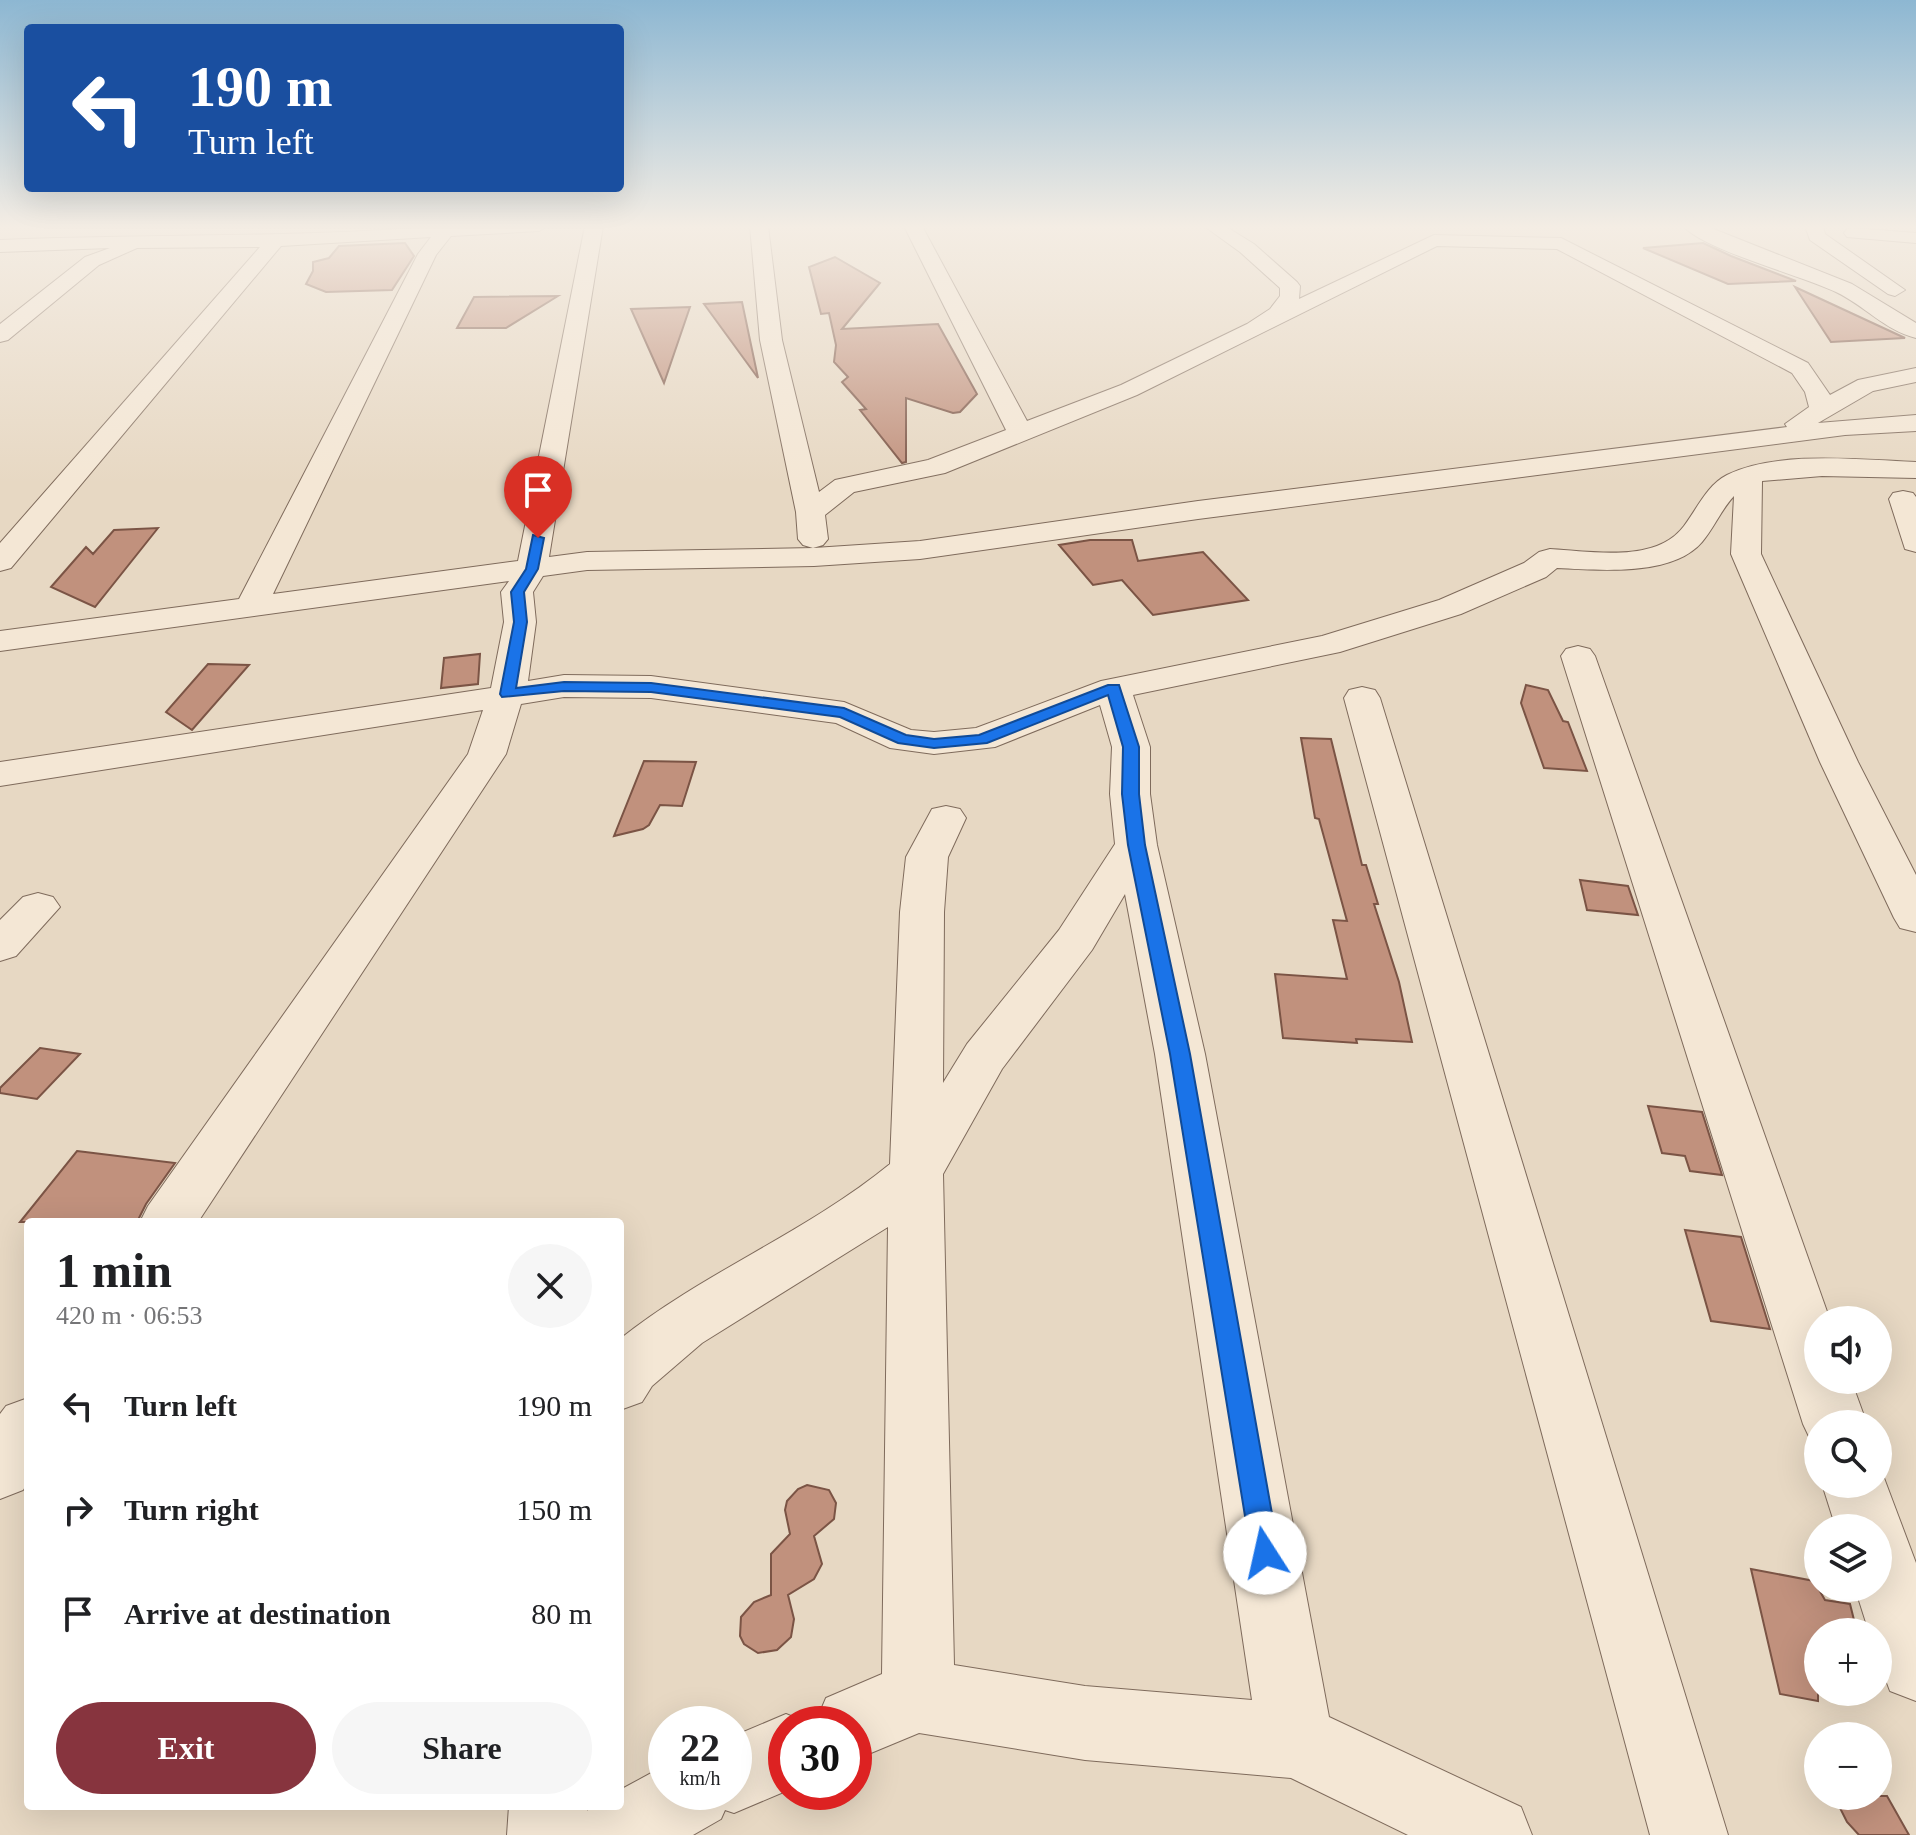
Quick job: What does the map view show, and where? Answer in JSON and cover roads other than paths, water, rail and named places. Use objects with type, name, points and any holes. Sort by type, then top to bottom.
[{"type":"street","points":[[0,335],[29,312]]},
{"type":"street","points":[[0,562],[214,312]]},
{"type":"street","points":[[250,609],[398,312]]},
{"type":"street","points":[[171,1218],[487,754],[507,694],[520,622],[517,592],[532,569],[579,312]]},
{"type":"street","points":[[768,312],[771,340],[810,512],[814,557]]},
{"type":"street","points":[[957,312],[1020,432]]},
{"type":"street","points":[[1255,329],[1278,312]]},
{"type":"street","points":[[810,512],[845,486],[935,467],[1129,390],[1290,312]]},
{"type":"street","points":[[1691,312],[1800,368],[1817,392],[1823,412]]},
{"type":"street","points":[[1880,312],[1916,331]]},
{"type":"street","points":[[1773,437],[1823,412],[1866,385],[1916,375]]},
{"type":"street","points":[[0,641],[587,561],[814,557],[920,550],[1198,510],[1845,427],[1916,423]]},
{"type":"street","points":[[0,774],[317,728],[564,686],[651,687],[844,713],[903,740],[934,743],[982,739],[1113,688],[1328,645],[1450,607],[1535,570],[1550,558],[1605,561],[1664,555],[1688,541],[1727,487],[1736,480],[1764,473],[1916,470]]},
{"type":"street","points":[[1764,473],[1857,482],[1909,499],[1916,543]]},
{"type":"street","points":[[1764,473],[1746,554],[1839,762],[1916,918]]},
{"type":"street","points":[[1578,656],[1804,1331]]},
{"type":"street","points":[[1113,688],[1131,747],[1130,794],[1136,845],[1180,1054],[1296,1741]]},
{"type":"street","points":[[1362,698],[1689,1835]]},
{"type":"street","points":[[918,1696],[916,1173],[922,912],[927,857],[946,818]]},
{"type":"street","points":[[624,1376],[630,1367],[681,1325],[877,1206],[916,1173],[984,1057],[1076,940],[1136,845]]},
{"type":"street","points":[[0,946],[38,907]]},
{"type":"street","points":[[0,1468],[24,1433]]},
{"type":"street","points":[[1892,1594],[1916,1665]]},
{"type":"street","points":[[872,1716],[918,1696],[1085,1723],[1296,1741],[1493,1835]]},
{"type":"street","points":[[546,1835],[548,1810]]},
{"type":"street","points":[[623,1833],[663,1810]]}]
